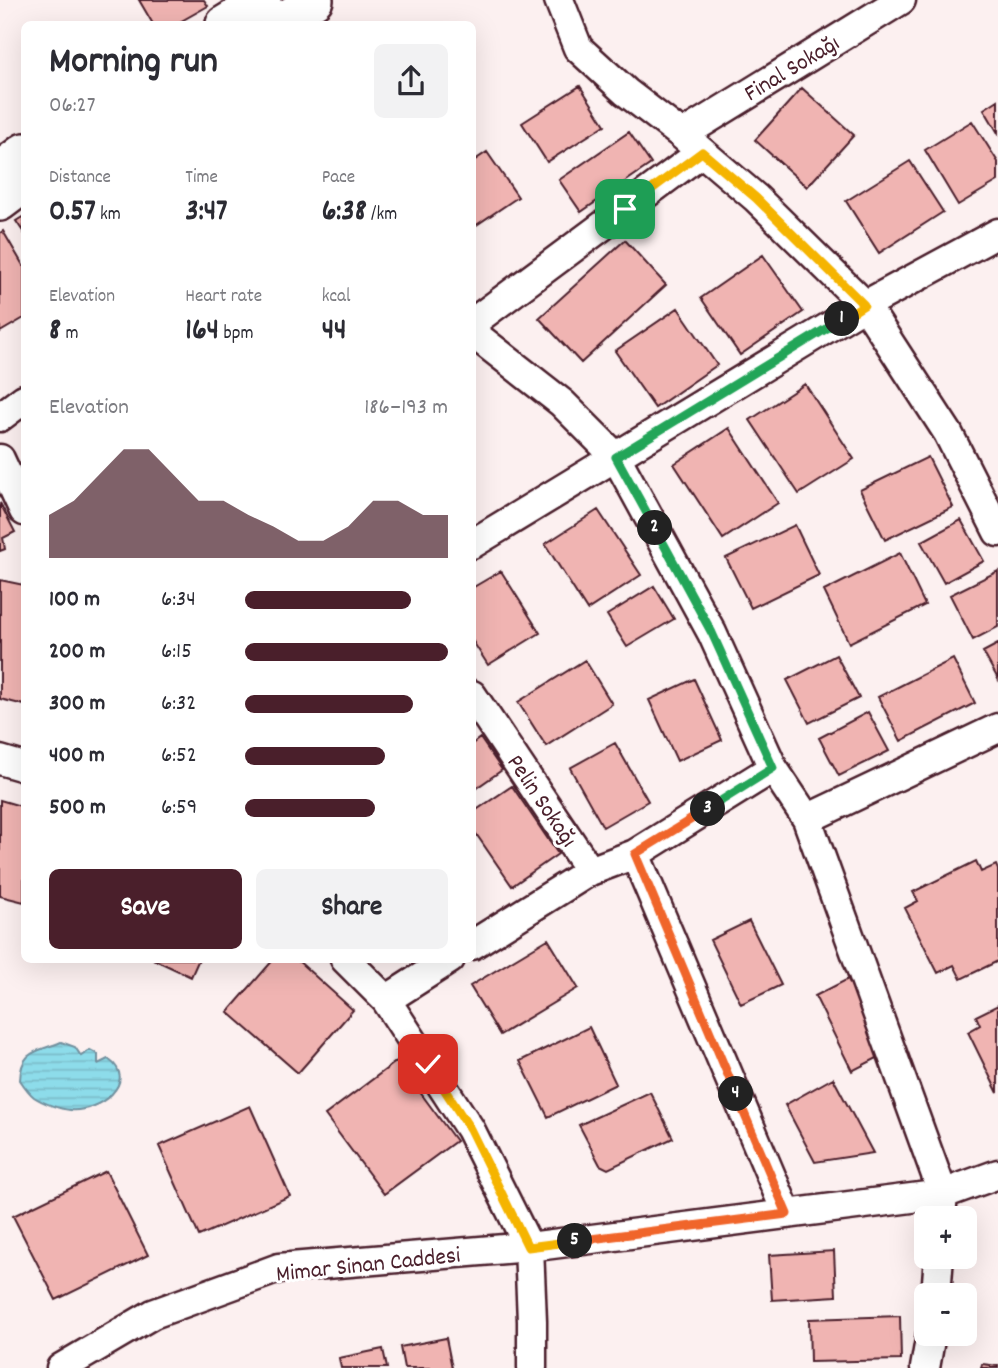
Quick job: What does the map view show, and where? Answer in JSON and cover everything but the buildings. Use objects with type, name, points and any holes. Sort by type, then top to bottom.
[{"type":"main road","points":[[282,21],[316,0]]},
{"type":"main road","points":[[0,169],[21,153]]},
{"type":"main road","points":[[0,203],[21,187]]},
{"type":"street","points":[[559,0],[578,48],[626,92],[692,143],[756,198],[864,305],[948,433],[998,532]]},
{"type":"street","name":"Final Sokağı","points":[[476,320],[692,143],[901,0]]},
{"type":"street","points":[[476,542],[864,305],[998,233]]},
{"type":"street","points":[[476,335],[562,403],[616,457],[712,633],[773,768],[807,820],[942,1206],[998,1174]]},
{"type":"street","points":[[0,417],[21,402]]},
{"type":"street","points":[[0,459],[21,504]]},
{"type":"street","name":"Pelin Sokağı","points":[[476,701],[590,871]]},
{"type":"street","points":[[807,820],[998,728]]},
{"type":"street","points":[[0,760],[21,766]]},
{"type":"street","points":[[476,942],[590,871],[635,854],[773,768]]},
{"type":"street","points":[[635,854],[787,1214]]},
{"type":"street","points":[[349,963],[386,1000],[470,1129],[528,1247],[532,1368]]},
{"type":"street","points":[[386,1000],[444,963]]},
{"type":"street","name":"Mimar Sinan Caddesi","points":[[61,1368],[153,1314],[279,1268],[528,1247],[787,1214],[914,1207]]},
{"type":"street","points":[[925,1368],[930,1346]]},
{"type":"water","points":[[61,1042],[75,1047],[81,1056],[90,1050],[98,1054],[98,1064],[108,1059],[117,1068],[120,1077],[112,1094],[92,1107],[70,1110],[46,1103],[30,1094],[20,1080],[24,1062],[32,1053]]},
{"type":"route","points":[[428,1064],[470,1129],[528,1247],[787,1214],[635,854],[773,768],[712,633],[616,457],[864,305],[756,198],[702,152],[625,209]]}]
